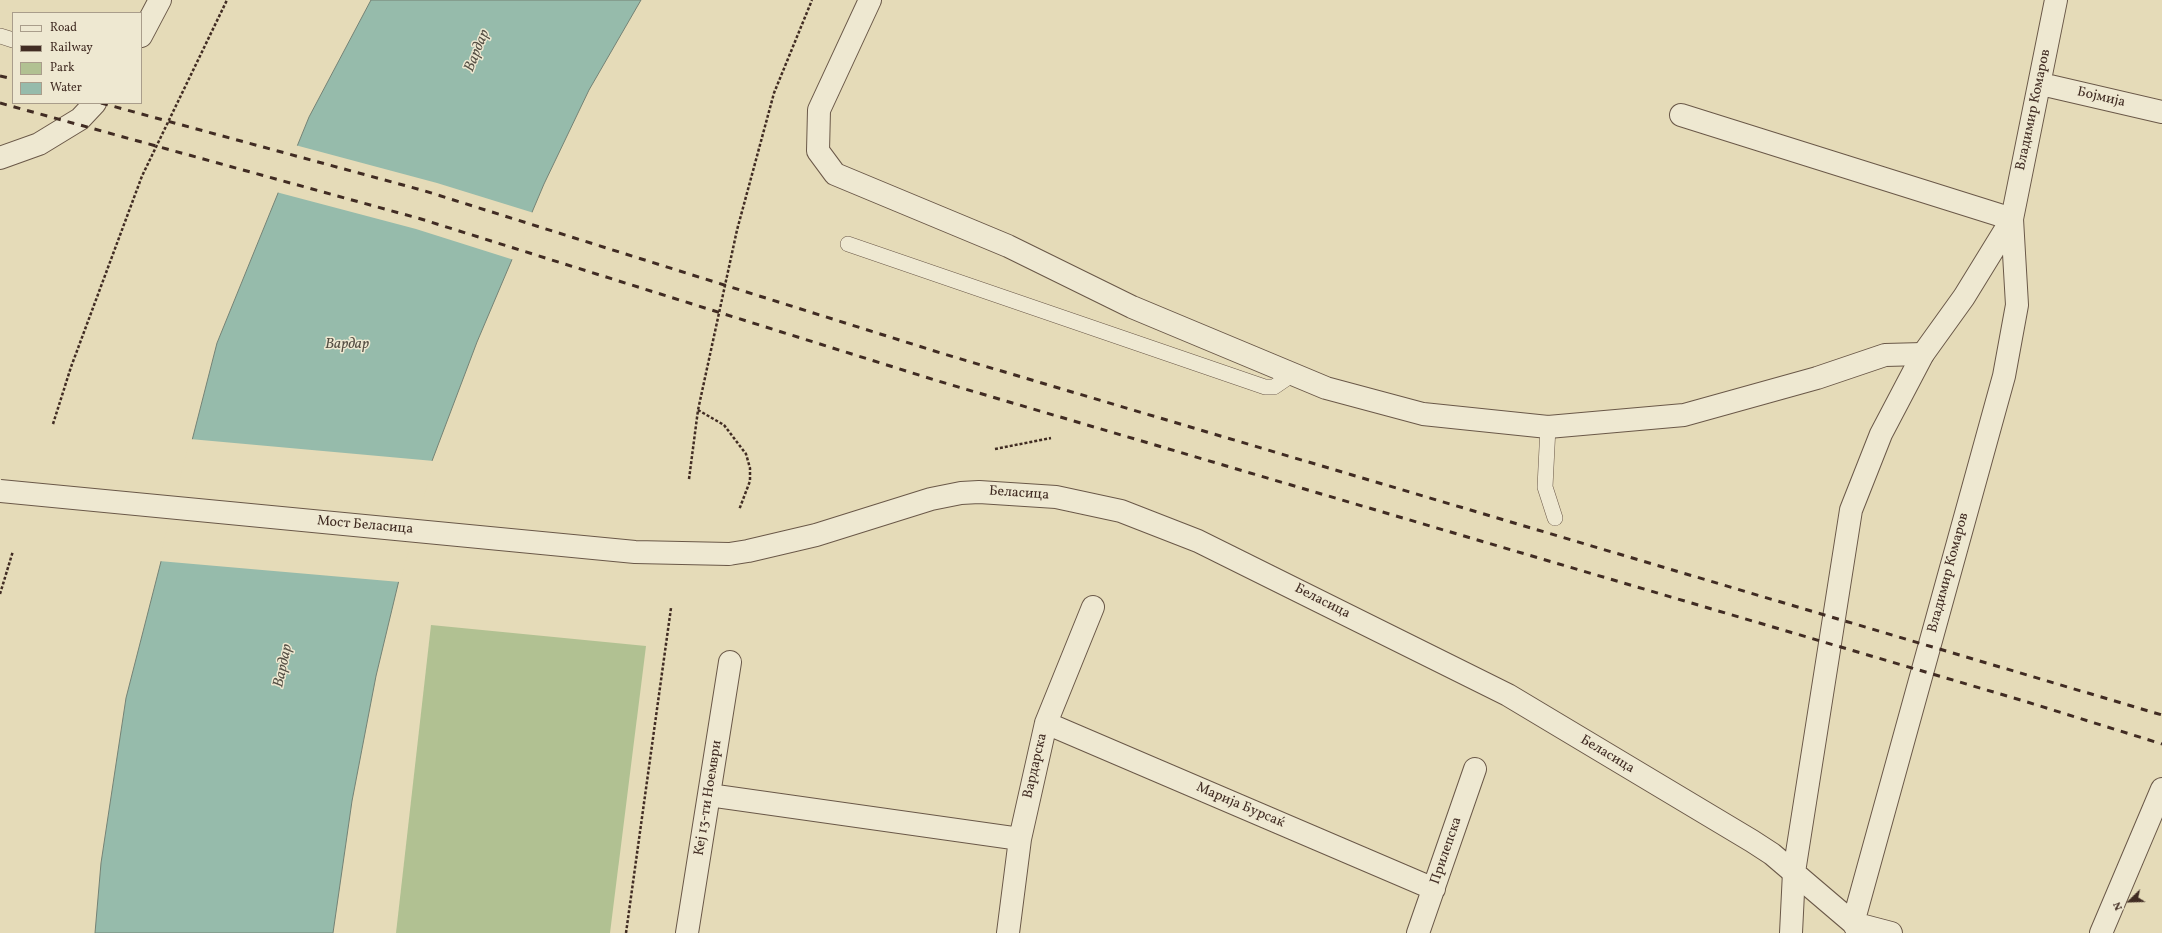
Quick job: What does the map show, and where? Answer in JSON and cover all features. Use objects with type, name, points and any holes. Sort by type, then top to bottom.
[{"type":"street","points":[[142,34],[160,0]]},
{"type":"street","points":[[870,0],[819,110],[818,151],[835,174],[1008,246],[1132,307],[1326,388],[1423,414],[1548,427],[1684,415],[1817,378],[1885,355],[1923,354]]},
{"type":"street","name":"Владимир Комаров","points":[[1854,930],[2004,376],[2017,305],[2012,219],[2028,135],[2041,84],[2056,0]]},
{"type":"street","name":"Бојмија","points":[[2041,84],[2162,112]]},
{"type":"street","points":[[0,158],[39,144],[80,119],[94,104]]},
{"type":"street","points":[[1681,115],[2012,219]]},
{"type":"street","name":"Владимир Комаров","points":[[1791,933],[1794,872],[1851,510],[1882,434],[1923,354],[1971,286],[2012,219]]},
{"type":"street","name":"Мост Беласица","points":[[0,491],[620,550],[729,554]]},
{"type":"street","name":"Беласица","points":[[729,554],[748,552],[816,535],[931,499],[961,493],[979,492],[1056,497],[1121,511],[1198,541],[1508,695],[1752,841],[1794,872],[1854,930],[1890,933]]},
{"type":"street","name":"Вардарска","points":[[1008,933],[1020,839],[1046,723],[1093,607]]},
{"type":"street","name":"Кеј 13-ти Ноември","points":[[687,933],[730,662]]},
{"type":"street","name":"Марија Бурсаќ","points":[[1046,723],[1434,888]]},
{"type":"street","name":"Прилепска","points":[[1418,933],[1475,769]]},
{"type":"street","points":[[2101,933],[2162,789]]},
{"type":"street","points":[[709,795],[1020,839]]},
{"type":"lane","points":[[0,36],[12,40]]},
{"type":"lane","points":[[848,244],[1265,387],[1274,387],[1293,374]]},
{"type":"lane","points":[[1548,427],[1545,487],[1555,518]]},
{"type":"path","points":[[53,424],[71,367],[142,176],[227,0]]},
{"type":"path","points":[[689,479],[698,410],[737,230],[774,93],[812,0]]},
{"type":"path","points":[[698,410],[724,425],[746,454],[750,468],[750,481],[740,510]]},
{"type":"path","points":[[995,449],[1051,438]]},
{"type":"path","points":[[0,594],[13,551]]},
{"type":"path","points":[[626,933],[671,608]]},
{"type":"green space","points":[[431,625],[646,646],[610,933],[396,933]]},
{"type":"water","name":"Вардар","points":[[371,0],[641,0],[589,90],[544,184],[477,342],[432,461],[411,530],[376,676],[352,801],[333,933],[95,933],[101,863],[126,698],[217,343],[309,117]]},
{"type":"pier","points":[[295,145],[437,183],[534,213],[514,260],[416,229],[276,192]]},
{"type":"pier","points":[[190,439],[434,461],[400,582],[159,561]]},
{"type":"railway","points":[[0,76],[12,79]]},
{"type":"railway","points":[[0,103],[421,219],[938,381],[2024,701],[2162,744]]},
{"type":"railway","points":[[105,104],[425,191],[944,354],[2162,715]]}]
